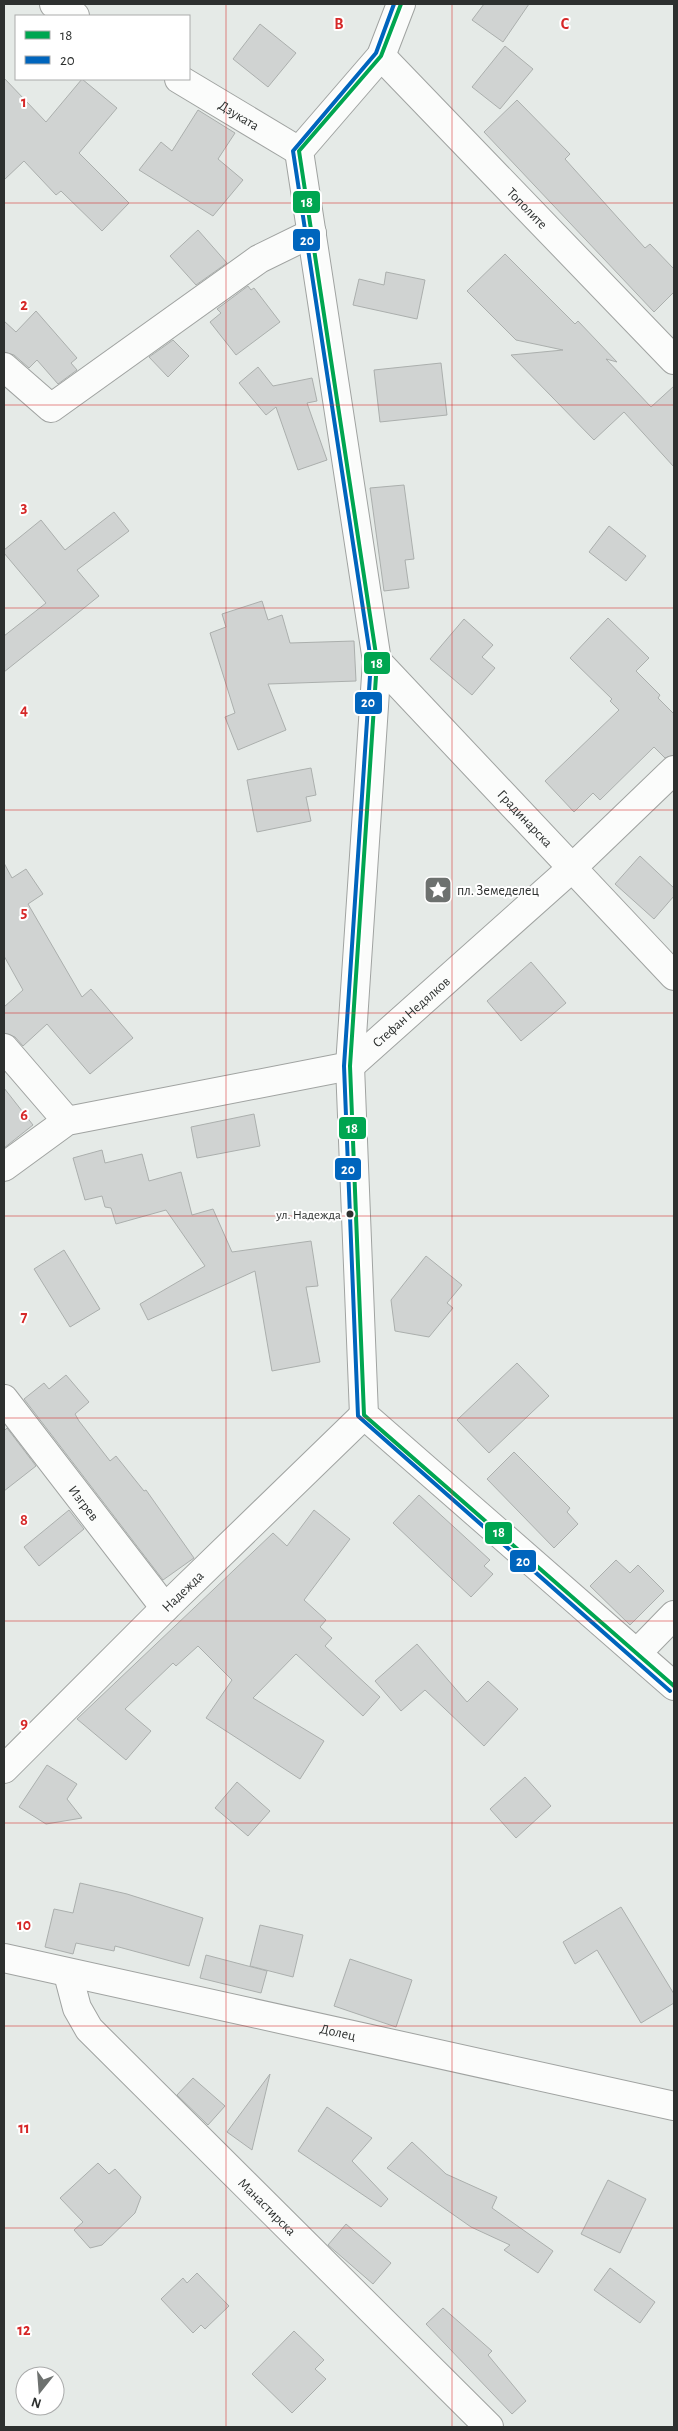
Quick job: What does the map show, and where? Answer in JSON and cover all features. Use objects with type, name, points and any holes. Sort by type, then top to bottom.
[{"type":"street","points":[[54,4],[73,15]]},
{"type":"street","points":[[401,4],[381,56],[299,151],[377,661],[350,1066],[364,1414],[638,1652],[674,1686]]},
{"type":"street","name":"Тополите","points":[[381,56],[674,360]]},
{"type":"street","name":"Дзуката","points":[[181,80],[299,151]]},
{"type":"street","points":[[4,367],[51,408],[260,259],[312,233]]},
{"type":"street","name":"Градинарска","points":[[377,661],[674,976]]},
{"type":"street","name":"Стефан Недялков","points":[[350,1066],[572,868],[674,770]]},
{"type":"street","points":[[4,1048],[67,1121]]},
{"type":"street","points":[[4,1167],[67,1121],[350,1066]]},
{"type":"street","name":"Изгрев","points":[[4,1399],[165,1608]]},
{"type":"street","name":"Надежда","points":[[4,1770],[165,1608],[364,1414]]},
{"type":"street","points":[[638,1652],[674,1615]]},
{"type":"street","name":"Долец","points":[[4,1958],[68,1974],[674,2106]]},
{"type":"street","name":"Манастирска","points":[[68,1974],[77,2008],[89,2029],[489,2427]]},
{"type":"building","points":[[484,4],[529,4],[503,42],[472,20]]},
{"type":"building","points":[[260,24],[296,53],[268,87],[233,59]]},
{"type":"building","points":[[505,46],[533,69],[500,109],[472,87]]},
{"type":"building","points":[[4,78],[46,122],[81,80],[117,108],[79,153],[129,203],[102,231],[61,191],[56,195],[24,161],[4,180]]},
{"type":"building","points":[[517,100],[570,154],[565,159],[645,248],[650,244],[674,269],[674,292],[654,312],[484,132]]},
{"type":"building","points":[[198,110],[235,133],[218,159],[243,180],[213,216],[139,170],[161,142],[172,151]]},
{"type":"building","points":[[198,230],[227,263],[196,285],[170,256]]},
{"type":"building","points":[[505,254],[575,324],[578,321],[617,362],[606,359],[651,407],[674,386],[674,467],[624,412],[594,440],[511,355],[563,350],[516,340],[467,291]]},
{"type":"building","points":[[386,272],[425,280],[417,319],[353,305],[359,279],[384,285]]},
{"type":"building","points":[[248,286],[251,290],[254,288],[280,322],[236,355],[210,322],[221,313],[217,309]]},
{"type":"building","points":[[36,311],[77,358],[71,363],[77,370],[58,384],[37,360],[29,368],[14,355],[4,352],[4,321],[16,332]]},
{"type":"building","points":[[173,340],[189,356],[168,377],[149,357]]},
{"type":"building","points":[[441,363],[447,415],[380,422],[374,370]]},
{"type":"building","points":[[258,367],[273,386],[312,378],[317,401],[307,403],[327,460],[298,470],[276,407],[266,415],[239,383]]},
{"type":"building","points":[[404,485],[414,559],[405,560],[409,588],[384,591],[370,488]]},
{"type":"building","points":[[114,512],[129,531],[77,570],[99,596],[4,672],[4,636],[46,603],[4,553],[4,550],[41,520],[65,550]]},
{"type":"building","points":[[609,526],[646,556],[626,581],[589,552]]},
{"type":"building","points":[[262,601],[268,620],[282,615],[290,643],[354,641],[356,681],[268,684],[286,730],[238,750],[225,717],[235,713],[210,633],[226,627],[222,614]]},
{"type":"building","points":[[608,618],[649,658],[636,671],[660,695],[658,698],[674,714],[674,755],[665,758],[654,747],[600,800],[593,793],[574,812],[545,781],[619,710],[610,701],[612,699],[570,658]]},
{"type":"building","points":[[464,619],[493,645],[482,657],[495,668],[472,695],[430,659]]},
{"type":"building","points":[[311,768],[316,795],[306,797],[311,821],[257,832],[247,780]]},
{"type":"building","points":[[640,856],[674,888],[674,896],[654,919],[615,884]]},
{"type":"building","points":[[4,863],[12,878],[26,869],[43,894],[28,904],[82,997],[91,989],[133,1038],[90,1074],[47,1024],[23,1046],[15,1037],[4,1033],[4,1007],[23,990],[4,956]]},
{"type":"building","points":[[531,962],[566,1003],[521,1041],[487,1001]]},
{"type":"building","points":[[4,1088],[33,1125],[4,1148]]},
{"type":"building","points":[[254,1114],[260,1146],[197,1158],[191,1127]]},
{"type":"building","points":[[102,1150],[105,1163],[142,1154],[149,1181],[181,1172],[192,1215],[213,1209],[232,1252],[311,1241],[318,1286],[306,1287],[320,1362],[272,1371],[255,1271],[148,1320],[140,1304],[205,1266],[166,1210],[116,1224],[111,1208],[105,1207],[102,1196],[85,1200],[73,1158]]},
{"type":"building","points":[[64,1250],[100,1309],[70,1327],[34,1269]]},
{"type":"building","points":[[426,1256],[462,1285],[447,1303],[453,1308],[429,1337],[395,1331],[391,1300]]},
{"type":"building","points":[[517,1363],[549,1396],[489,1453],[457,1420]]},
{"type":"building","points":[[66,1375],[89,1402],[75,1414],[79,1421],[110,1461],[116,1456],[144,1491],[146,1490],[194,1558],[163,1580],[24,1399],[44,1383],[49,1389]]},
{"type":"building","points":[[7,1428],[36,1466],[4,1491],[4,1431]]},
{"type":"building","points":[[514,1452],[570,1508],[567,1512],[578,1524],[554,1548],[487,1479]]},
{"type":"building","points":[[419,1495],[490,1560],[484,1566],[493,1574],[471,1597],[393,1523]]},
{"type":"building","points":[[69,1510],[84,1529],[39,1566],[24,1547]]},
{"type":"building","points":[[314,1510],[350,1539],[304,1600],[326,1620],[320,1627],[332,1638],[325,1646],[380,1697],[363,1716],[296,1654],[253,1698],[324,1741],[300,1779],[206,1718],[232,1680],[198,1646],[176,1666],[173,1663],[125,1709],[151,1731],[126,1760],[77,1719],[273,1533],[287,1546]]},
{"type":"building","points":[[616,1560],[630,1573],[638,1565],[664,1591],[630,1625],[590,1586]]},
{"type":"building","points":[[417,1644],[467,1702],[488,1681],[518,1709],[484,1746],[425,1690],[401,1711],[375,1681]]},
{"type":"building","points":[[47,1765],[77,1784],[67,1799],[82,1818],[46,1824],[19,1807]]},
{"type":"building","points":[[525,1777],[551,1806],[516,1838],[490,1809]]},
{"type":"building","points":[[237,1782],[270,1811],[248,1836],[215,1808]]},
{"type":"building","points":[[80,1883],[127,1894],[203,1918],[189,1966],[115,1946],[114,1951],[76,1943],[73,1954],[45,1947],[54,1909],[73,1913]]},
{"type":"building","points":[[621,1907],[674,1994],[674,2003],[641,2023],[597,1950],[575,1964],[563,1942]]},
{"type":"building","points":[[260,1925],[303,1935],[293,1977],[250,1966]]},
{"type":"building","points":[[206,1955],[267,1971],[261,1993],[200,1978]]},
{"type":"building","points":[[350,1959],[412,1980],[396,2027],[334,2006]]},
{"type":"building","points":[[270,2074],[252,2150],[227,2132]]},
{"type":"building","points":[[193,2078],[225,2106],[208,2125],[177,2095]]},
{"type":"building","points":[[327,2107],[372,2138],[352,2161],[388,2199],[381,2207],[298,2151]]},
{"type":"building","points":[[412,2142],[446,2174],[497,2197],[492,2208],[553,2251],[538,2273],[504,2250],[510,2245],[471,2227],[387,2168]]},
{"type":"building","points":[[98,2163],[109,2174],[115,2169],[141,2197],[135,2213],[102,2245],[90,2248],[74,2230],[83,2222],[60,2198]]},
{"type":"building","points":[[608,2180],[646,2199],[620,2253],[581,2234]]},
{"type":"building","points":[[346,2224],[391,2263],[373,2284],[328,2245]]},
{"type":"building","points":[[610,2268],[655,2302],[640,2323],[594,2290]]},
{"type":"building","points":[[197,2273],[229,2306],[205,2329],[201,2325],[193,2333],[161,2299],[183,2278],[187,2283]]},
{"type":"building","points":[[443,2308],[492,2351],[488,2355],[526,2401],[512,2414],[426,2324]]},
{"type":"building","points":[[294,2331],[324,2360],[315,2369],[326,2379],[292,2413],[252,2374]]},
{"type":"transit line","name":"20","points":[[394,4],[376,53],[293,151],[371,661],[344,1066],[358,1416],[670,1691]]},
{"type":"transit line","name":"18","points":[[401,4],[381,56],[299,151],[377,661],[350,1066],[364,1415],[674,1686]]},
{"type":"place","name":"пл. Земеделец","points":[[438,890]]},
{"type":"place","name":"ул. Надежда","points":[[350,1214]]}]
